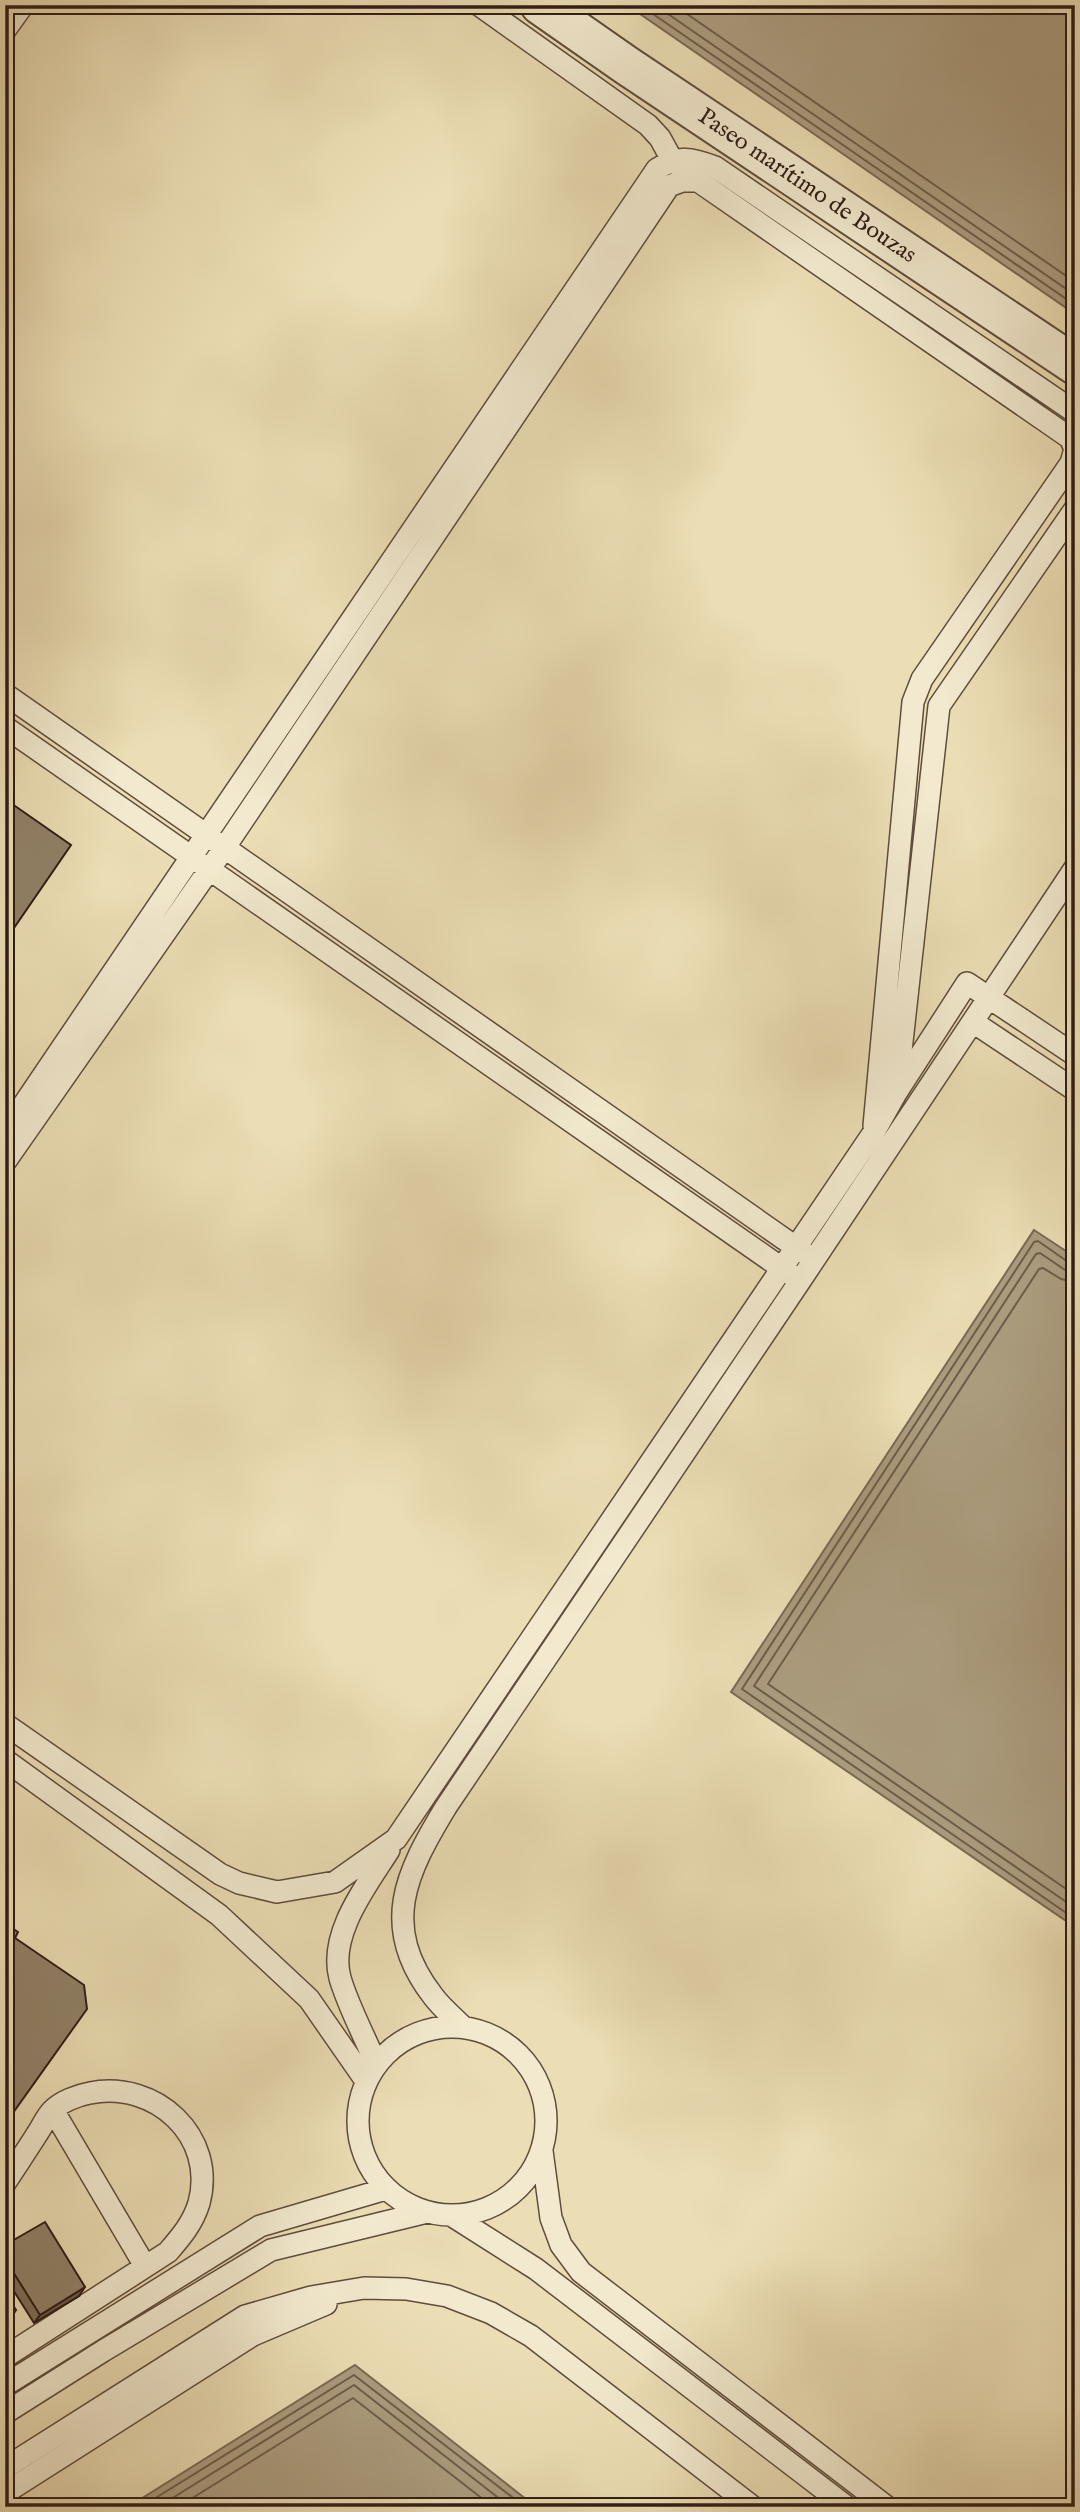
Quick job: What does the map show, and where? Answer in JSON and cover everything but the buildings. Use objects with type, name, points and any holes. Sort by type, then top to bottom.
[{"type":"street","name":"Paseo marítimo de Bouzas","points":[[540,5],[1075,366]]},
{"type":"lane","points":[[5,30],[23,5]]},
{"type":"lane","points":[[478,5],[648,125],[660,138],[672,160],[698,181],[1070,438],[1075,449],[1071,463],[922,679],[913,702],[882,1138]]},
{"type":"lane","points":[[5,1132],[657,169],[672,160],[696,160],[715,167],[1075,412]]},
{"type":"lane","points":[[5,1162],[225,847],[669,186],[682,181],[698,181]]},
{"type":"lane","points":[[463,2027],[433,1996],[410,1958],[402,1929],[405,1888],[424,1844],[446,1807],[800,1282],[882,1138],[896,1093],[939,705],[1075,509]]},
{"type":"lane","points":[[5,694],[814,1260]]},
{"type":"lane","points":[[5,727],[800,1282]]},
{"type":"lane","points":[[371,2073],[340,1978],[337,1953],[351,1910],[396,1839],[781,1268],[973,1022],[1075,868]]},
{"type":"lane","points":[[896,1093],[967,984],[1075,1055]]},
{"type":"lane","points":[[973,1022],[1075,1090]]},
{"type":"lane","points":[[5,1724],[220,1874],[239,1883],[277,1892],[335,1882],[396,1839]]},
{"type":"lane","points":[[5,1760],[219,1915],[309,1998],[371,2073]]},
{"type":"lane","points":[[542,2151],[531,2172],[516,2190],[497,2204],[475,2213],[451,2216],[427,2213],[405,2203],[386,2189],[372,2170],[361,2148],[359,2101],[371,2073],[390,2049],[422,2031],[440,2026],[463,2027],[486,2032],[508,2044],[525,2060],[538,2080],[545,2104],[546,2127],[542,2151],[551,2218],[561,2245],[581,2272],[887,2507]]},
{"type":"lane","points":[[5,2183],[53,2110],[80,2095],[108,2090],[135,2093],[160,2105],[181,2123],[195,2148],[201,2175],[199,2203],[188,2229],[168,2252],[5,2357]]},
{"type":"lane","points":[[53,2110],[145,2266]]},
{"type":"lane","points":[[5,2385],[260,2226],[386,2189]]},
{"type":"lane","points":[[5,2413],[271,2250],[427,2213]]},
{"type":"lane","points":[[451,2216],[536,2269],[848,2507]]},
{"type":"lane","points":[[5,2493],[253,2335],[364,2288]]},
{"type":"lane","points":[[5,2468],[245,2316],[311,2297],[364,2288],[405,2289],[447,2296],[491,2313],[531,2336],[753,2507]]},
{"type":"water","points":[[627,5],[1075,5],[1075,314]]},
{"type":"water","points":[[1034,1230],[1075,1257],[1075,1927],[731,1692]]},
{"type":"water","points":[[355,2365],[536,2507],[128,2507]]}]
